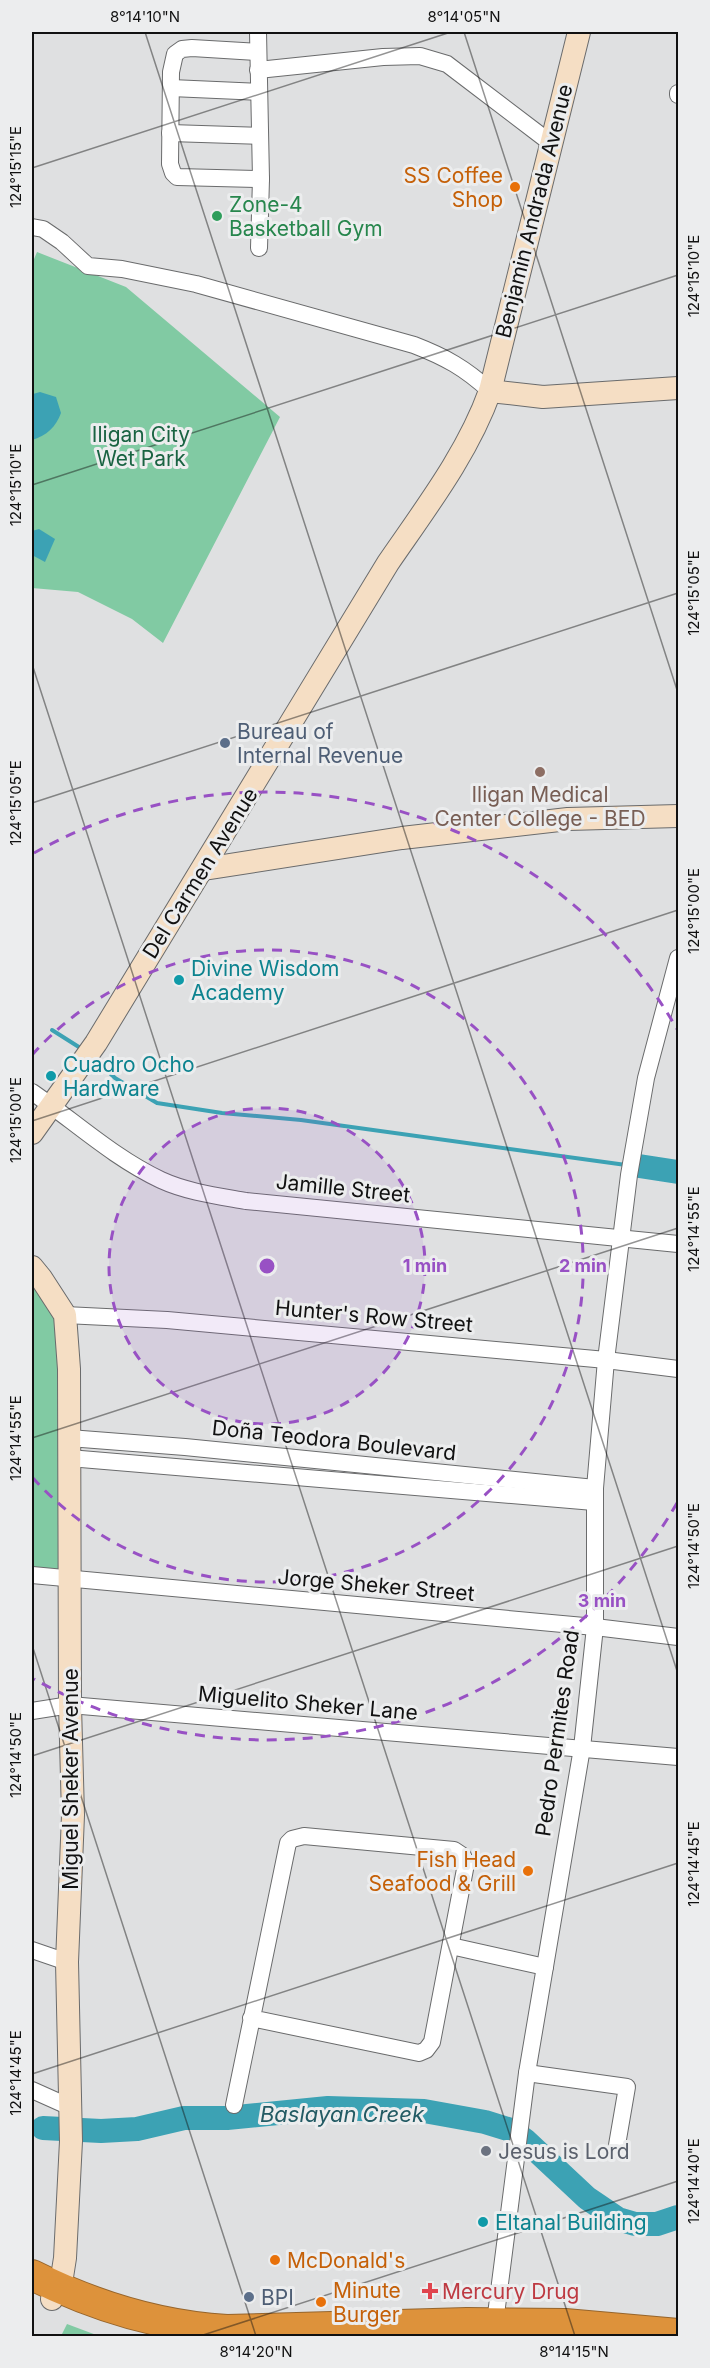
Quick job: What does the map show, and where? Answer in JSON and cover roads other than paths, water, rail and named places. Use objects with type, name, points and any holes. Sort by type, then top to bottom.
[{"type":"highway","points":[[43,2288],[151,2318],[227,2330],[494,2330],[565,2324],[678,2334]]},
{"type":"highway","points":[[43,2288],[97,2316],[170,2337]]},
{"type":"street","points":[[258,32],[261,179],[259,248]]},
{"type":"street","name":"Benjamin Andrada Avenue","points":[[490,391],[579,32]]},
{"type":"street","points":[[258,52],[182,49],[175,54],[171,88],[170,164],[177,177],[261,179]]},
{"type":"street","points":[[258,70],[383,57],[420,56],[447,64],[552,144]]},
{"type":"street","points":[[171,88],[259,92]]},
{"type":"street","points":[[170,133],[260,136]]},
{"type":"street","points":[[32,227],[43,229],[62,242],[88,266],[122,269],[196,284],[414,345],[460,366],[490,391],[543,397],[678,388]]},
{"type":"street","name":"Del Carmen Avenue","points":[[32,1133],[90,1051],[204,868],[388,563],[435,494],[480,418],[490,391]]},
{"type":"street","points":[[204,868],[402,838],[568,819],[678,816]]},
{"type":"street","name":"Pedro Permites Road","points":[[494,2330],[527,2073],[582,1748],[595,1627],[594,1495],[606,1360],[629,1175],[646,1078],[678,958]]},
{"type":"street","name":"Jamille Street","points":[[32,1092],[127,1161],[162,1181],[201,1193],[246,1201],[678,1245]]},
{"type":"street","name":"Miguel Sheker Avenue","points":[[32,1268],[65,1315],[69,1369],[70,1706],[73,1815],[67,1962],[71,2124],[68,2228],[62,2277],[43,2288]]},
{"type":"street","name":"Hunter's Row Street","points":[[65,1315],[167,1320],[606,1360],[678,1369]]},
{"type":"street","name":"Doña Teodora Boulevard","points":[[69,1448],[594,1495]]},
{"type":"street","name":"Jorge Sheker Street","points":[[32,1575],[595,1627],[678,1637]]},
{"type":"street","name":"Miguelito Sheker Lane","points":[[32,1711],[70,1706],[678,1757]]},
{"type":"street","points":[[234,2105],[251,2018],[288,1843],[292,1839],[304,1836],[454,1850],[460,1854],[466,1864],[432,2042],[426,2050],[419,2053],[251,2018]]},
{"type":"street","points":[[451,1946],[545,1968]]},
{"type":"street","points":[[32,1950],[67,1962]]},
{"type":"street","points":[[527,2073],[627,2087],[617,2145]]},
{"type":"street","points":[[32,2090],[71,2124]]},
{"type":"water","points":[[40,392],[56,397],[61,413],[50,430],[32,440],[32,398],[33,394]]},
{"type":"water","points":[[39,529],[55,539],[45,562],[32,555],[32,531]]},
{"type":"waterway","points":[[52,1030],[82,1049]]},
{"type":"waterway","points":[[95,1059],[115,1078],[157,1103],[222,1113],[301,1120],[626,1165]]},
{"type":"waterway","points":[[639,1166],[678,1172]]},
{"type":"waterway","name":"Baslayan Creek","points":[[43,2128],[101,2131],[137,2129],[184,2118],[227,2118],[328,2108],[424,2111],[485,2122],[511,2130],[526,2141],[587,2198],[618,2219],[635,2224],[657,2224],[678,2217]]},
{"type":"place","name":"SS Coffee Shop","points":[[515,187]]},
{"type":"place","name":"Zone-4 Basketball Gym","points":[[217,216]]},
{"type":"place","name":"Bureau of Internal Revenue","points":[[225,743]]},
{"type":"place","name":"Iligan Medical Center College - BED","points":[[540,772]]},
{"type":"place","name":"Divine Wisdom Academy","points":[[179,980]]},
{"type":"place","name":"Cuadro Ocho Hardware","points":[[51,1076]]},
{"type":"place","name":"Fish Head Seafood & Grill","points":[[528,1871]]},
{"type":"place","name":"Jesus is Lord","points":[[486,2151]]},
{"type":"place","name":"Eltanal Building","points":[[483,2222]]},
{"type":"place","name":"McDonald's","points":[[275,2260]]},
{"type":"place","name":"Mercury Drug","points":[[430,2291]]},
{"type":"place","name":"BPI","points":[[249,2297]]},
{"type":"place","name":"Minute Burger","points":[[321,2302]]},
{"type":"park label","name":"Iligan City Wet Park","points":[[141,446]]}]
